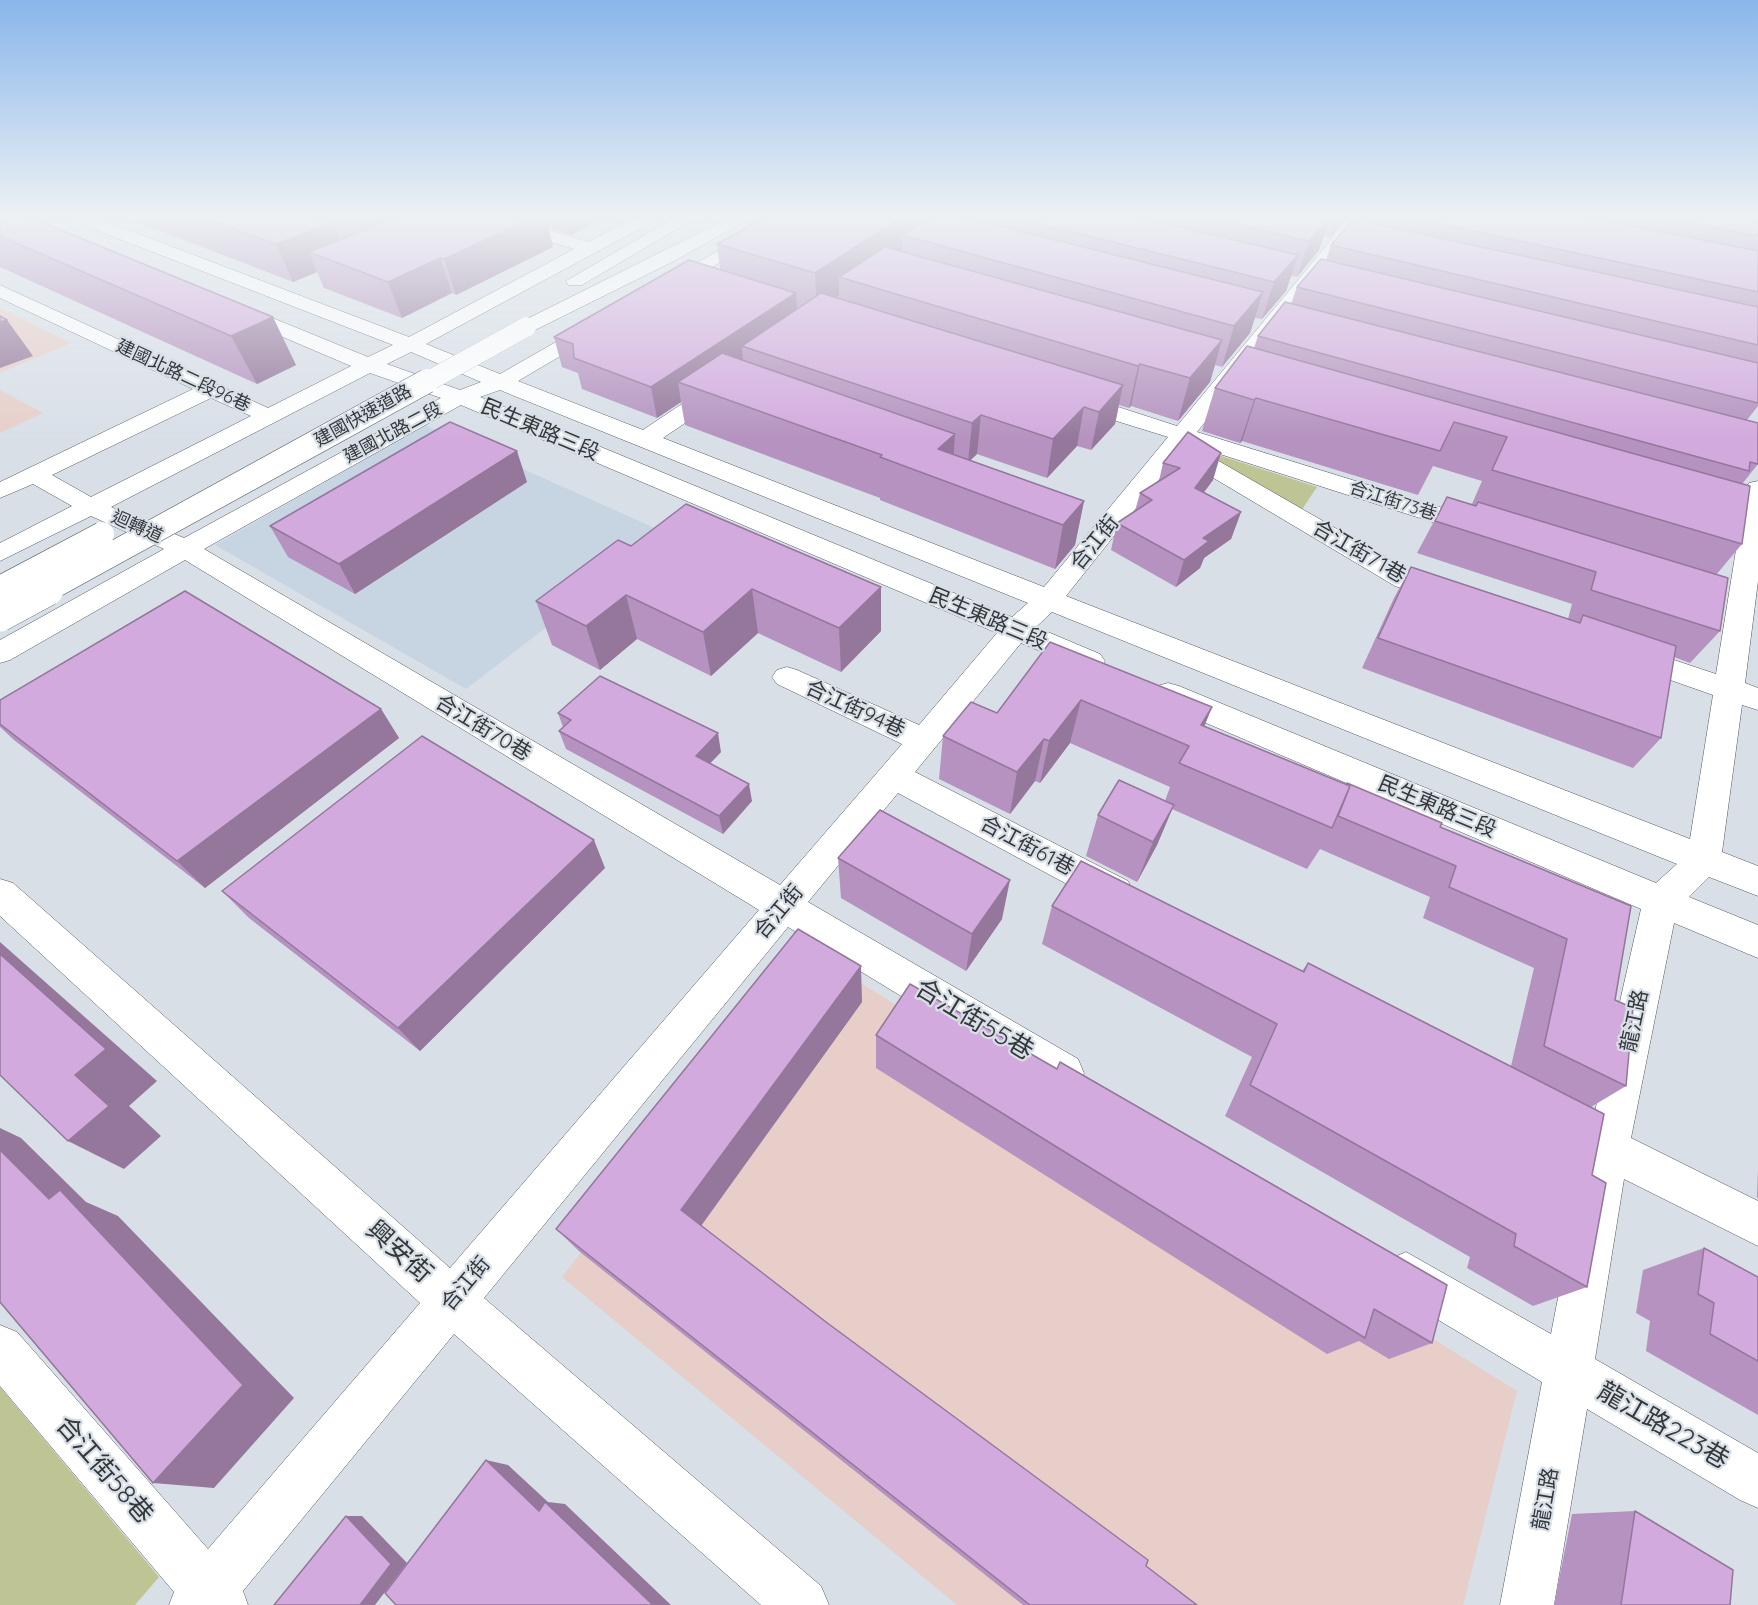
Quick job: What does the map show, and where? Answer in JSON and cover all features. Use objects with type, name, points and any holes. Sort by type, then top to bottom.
[{"type":"main road","name":"建國北路二段96巷","points":[[2,292],[268,416]]},
{"type":"main road","name":"民生東路三段","points":[[275,292],[1758,881]]},
{"type":"main road","points":[[283,295],[292,292]]},
{"type":"main road","points":[[0,553],[410,344],[507,292]]},
{"type":"main road","points":[[516,324],[564,292]]},
{"type":"main road","name":"建國快速道路","points":[[0,616],[575,292]]},
{"type":"main road","name":"建國快速道路","points":[[0,588],[579,292]]},
{"type":"main road","points":[[516,324],[589,292]]},
{"type":"main road","points":[[653,294],[657,292]]},
{"type":"main road","name":"合江街","points":[[209,1600],[452,1301],[1016,630],[1048,599],[1100,520],[1182,435],[1298,292]]},
{"type":"main road","name":"民生東路三段","points":[[220,303],[368,365],[460,397],[1758,942]]},
{"type":"main road","name":"建國北路二段","points":[[0,653],[183,548],[460,397],[501,382],[614,317]]},
{"type":"main road","points":[[646,439],[735,386]]},
{"type":"main road","points":[[0,491],[211,389]]},
{"type":"main road","name":"合江街73巷","points":[[1057,395],[1497,534]]},
{"type":"main road","name":"合江街71巷","points":[[1182,435],[1193,456],[1405,580],[1472,602]]},
{"type":"main road","name":"迴轉道","points":[[34,475],[91,507],[183,548]]},
{"type":"main road","points":[[1661,901],[1704,860],[1740,611],[1746,530],[1758,488]]},
{"type":"main road","name":"合江街70巷","points":[[183,548],[783,907]]},
{"type":"main road","points":[[1605,647],[1758,699]]},
{"type":"main road","name":"合江街94巷","points":[[787,677],[923,740]]},
{"type":"main road","name":"合江街61巷","points":[[894,776],[1146,907]]},
{"type":"main road","name":"興安街","points":[[0,894],[452,1301],[802,1605]]},
{"type":"main road","name":"龍江路","points":[[1527,1605],[1608,1149],[1661,901]]},
{"type":"main road","name":"合江街55巷","points":[[783,907],[1091,1089]]},
{"type":"main road","points":[[1555,1121],[1758,1224]]},
{"type":"main road","points":[[1369,1253],[1568,1371]]},
{"type":"main road","name":"合江街58巷","points":[[0,1349],[209,1600]]},
{"type":"main road","name":"龍江路223巷","points":[[1568,1371],[1758,1482]]},
{"type":"shaded area","points":[[0,308],[71,343],[0,373]]},
{"type":"shaded area","points":[[0,390],[43,413],[0,433]]},
{"type":"shaded area","points":[[425,425],[668,534],[466,689],[215,545]]},
{"type":"shaded area","points":[[811,952],[1517,1391],[1463,1605],[957,1605],[562,1277]]},
{"type":"green space","points":[[1212,453],[1317,487],[1301,511],[1212,461]]},
{"type":"green space","points":[[0,1387],[159,1577],[135,1605],[0,1605]]},
{"type":"building","points":[[129,292],[212,292],[273,317],[231,336]]},
{"type":"building","points":[[633,292],[796,293],[651,387],[574,358],[573,344],[554,337]]},
{"type":"building","points":[[889,292],[1048,292],[1222,340],[1190,378],[1140,364],[1138,366]]},
{"type":"building","points":[[1110,292],[1263,292],[1234,326]]},
{"type":"building","points":[[1316,292],[1459,292],[1758,363],[1758,403]]},
{"type":"building","points":[[1531,292],[1689,292],[1758,307],[1758,345]]},
{"type":"building","points":[[821,293],[1123,385],[1099,412],[1084,407],[1053,439],[981,415],[972,423],[742,346]]},
{"type":"building","points":[[1285,302],[1758,423],[1758,464],[1750,462],[1749,471],[1258,336]]},
{"type":"building","points":[[1247,346],[1750,486],[1742,544],[1492,470],[1507,437],[1454,422],[1440,451],[1215,388]]},
{"type":"building","points":[[722,353],[955,434],[938,449],[1084,501],[1063,525],[880,457],[882,455],[678,382]]},
{"type":"building","points":[[450,422],[517,451],[339,564],[270,526]]},
{"type":"building","points":[[1188,432],[1221,453],[1195,488],[1241,512],[1203,538],[1209,541],[1184,560],[1117,523],[1152,500],[1140,493],[1180,468],[1163,463]]},
{"type":"building","points":[[1447,497],[1476,506],[1478,502],[1728,578],[1720,631],[1591,590],[1596,572],[1435,521]]},
{"type":"building","points":[[686,504],[881,587],[839,628],[752,589],[703,632],[626,595],[586,626],[536,601],[618,540],[631,546]]},
{"type":"building","points":[[1411,567],[1580,623],[1583,615],[1676,646],[1661,738],[1378,638]]},
{"type":"building","points":[[185,591],[381,709],[177,861],[0,724],[0,700]]},
{"type":"building","points":[[1050,642],[1212,707],[1201,725],[1350,786],[1332,828],[1179,763],[1189,746],[1081,700],[1049,741],[1044,739],[1017,772],[943,736],[971,702],[997,713]]},
{"type":"building","points":[[600,676],[718,733],[696,756],[749,784],[719,816],[559,731],[571,720],[558,713]]},
{"type":"building","points":[[422,736],[594,840],[398,1028],[222,891]]},
{"type":"building","points":[[1119,780],[1174,805],[1153,842],[1098,815]]},
{"type":"building","points":[[1347,783],[1442,823],[1440,827],[1631,906],[1615,1000],[1633,1008],[1626,1086],[1544,1046],[1567,939],[1449,887],[1456,866],[1338,816],[1350,786]]},
{"type":"building","points":[[880,810],[1010,880],[972,934],[838,858]]},
{"type":"building","points":[[1081,861],[1304,972],[1308,963],[1604,1114],[1592,1175],[1606,1183],[1587,1287],[1514,1246],[1516,1234],[1250,1085],[1277,1024],[1052,906]]},
{"type":"building","points":[[798,929],[861,966],[681,1210],[826,1322],[1148,1560],[1146,1566],[1197,1605],[1030,1605],[556,1229]]},
{"type":"building","points":[[0,954],[106,1049],[75,1075],[109,1106],[68,1141],[0,1075]]},
{"type":"building","points":[[910,984],[1057,1069],[1060,1062],[1447,1285],[1432,1343],[1374,1309],[1365,1338],[876,1035]]},
{"type":"building","points":[[0,1150],[49,1199],[60,1190],[243,1385],[153,1483],[0,1302]]},
{"type":"building","points":[[1704,1248],[1758,1277],[1758,1361],[1710,1334],[1714,1303],[1698,1294]]},
{"type":"building","points":[[486,1460],[539,1511],[545,1502],[653,1605],[396,1605],[385,1593]]},
{"type":"building","points":[[1635,1511],[1733,1570],[1730,1605],[1621,1605]]},
{"type":"building","points":[[346,1516],[391,1564],[360,1605],[274,1605]]}]
